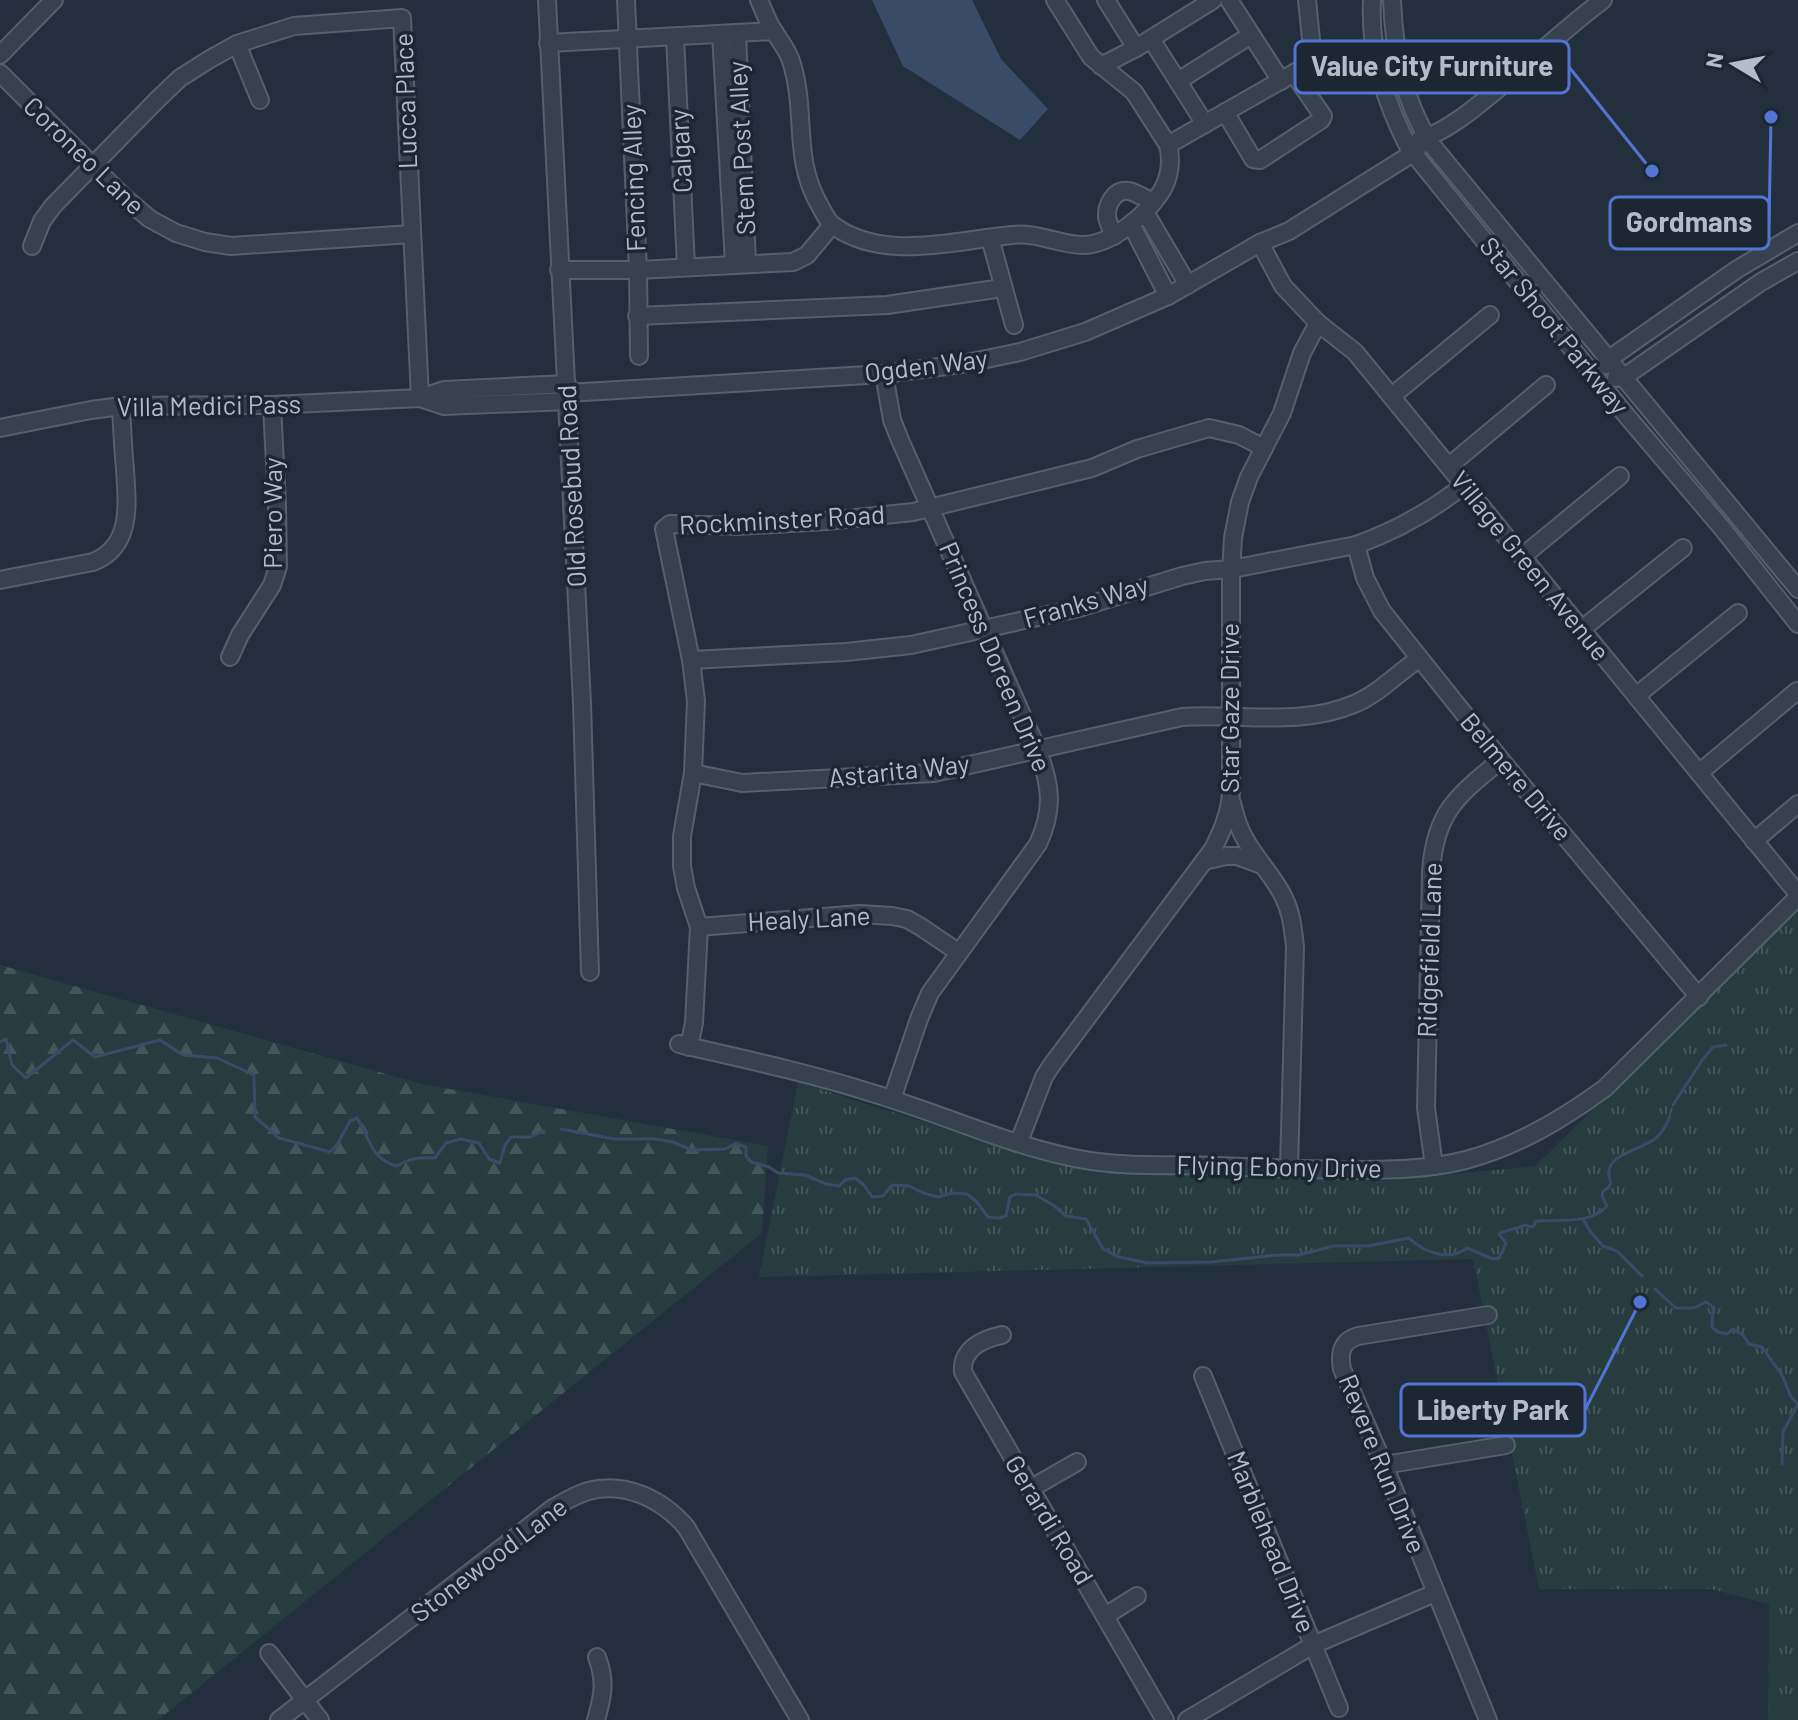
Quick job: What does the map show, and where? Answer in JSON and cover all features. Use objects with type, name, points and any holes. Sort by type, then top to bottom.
[{"type":"street","points":[[0,55],[54,0]]},
{"type":"street","name":"Old Rosebud Road","points":[[547,0],[582,687],[590,972]]},
{"type":"street","name":"Fencing Alley","points":[[626,0],[639,356]]},
{"type":"street","points":[[759,0],[774,31],[787,48],[795,76],[804,170],[814,196],[832,225],[864,240],[906,246],[1030,234],[1082,246],[1114,236],[1149,207],[1161,191],[1168,174],[1170,154],[1168,145],[1134,92],[1101,66],[1082,45],[1055,0]]},
{"type":"street","points":[[1106,0],[1178,81],[1205,124]]},
{"type":"street","points":[[1101,66],[1213,0]]},
{"type":"street","points":[[1225,112],[1253,159],[1260,160],[1323,116],[1251,35],[1229,0]]},
{"type":"street","points":[[1168,145],[1308,65],[1312,49],[1307,0]]},
{"type":"street","name":"Star Shoot Parkway","points":[[1372,0],[1373,37],[1380,78],[1387,101],[1410,148],[1798,624]]},
{"type":"street","name":"Star Shoot Parkway","points":[[1392,0],[1400,71],[1427,138],[1798,589]]},
{"type":"street","name":"Ogden Way","points":[[567,393],[884,374],[962,364],[1020,352],[1085,332],[1168,296],[1260,243],[1289,231],[1410,148],[1465,116],[1603,0]]},
{"type":"street","name":"Lucca Place","points":[[32,246],[42,221],[53,206],[180,78],[210,59],[237,44],[294,26],[402,18],[420,398]]},
{"type":"street","points":[[548,43],[774,31]]},
{"type":"street","name":"Stem Post Alley","points":[[729,34],[740,264]]},
{"type":"street","points":[[1178,81],[1251,35]]},
{"type":"street","name":"Calgary","points":[[675,37],[686,266]]},
{"type":"street","points":[[237,44],[260,100]]},
{"type":"street","name":"Coroneo Lane","points":[[0,73],[125,198],[150,219],[176,233],[231,246],[411,234]]},
{"type":"street","points":[[1114,236],[1107,217],[1109,204],[1115,194],[1130,191],[1149,207],[1188,285]]},
{"type":"street","points":[[1131,224],[1168,296]]},
{"type":"street","points":[[559,270],[638,270],[793,262],[807,255],[832,225]]},
{"type":"street","points":[[1599,380],[1609,359],[1736,270],[1798,233]]},
{"type":"street","points":[[990,238],[1014,325]]},
{"type":"street","name":"Village Green Avenue","points":[[1260,243],[1283,286],[1318,323],[1355,352],[1798,896]]},
{"type":"street","points":[[1599,380],[1624,377],[1761,282],[1798,261]]},
{"type":"street","points":[[637,316],[887,305],[1002,288]]},
{"type":"street","points":[[1392,396],[1490,315]]},
{"type":"street","name":"Star Gaze Drive","points":[[1019,1142],[1051,1066],[1213,849],[1223,829],[1231,797],[1233,538],[1249,477],[1282,413],[1302,353],[1318,323]]},
{"type":"street","name":"Princess Doreen Drive","points":[[884,374],[892,420],[1038,751],[1048,779],[1050,800],[1043,833],[1028,858],[930,993],[892,1099]]},
{"type":"street","points":[[1449,466],[1546,385]]},
{"type":"street","name":"Villa Medici Pass","points":[[0,428],[121,406],[272,405],[420,398],[444,406],[567,393]]},
{"type":"street","name":"Piero Way","points":[[230,657],[240,635],[272,585],[278,567],[272,405]]},
{"type":"street","points":[[0,580],[93,562],[113,550],[121,536],[127,511],[121,406]]},
{"type":"street","name":"Rockminster Road","points":[[684,1045],[694,1023],[699,927],[682,866],[682,836],[693,773],[696,701],[691,660],[664,529],[670,524],[738,526],[913,512],[1092,468],[1137,449],[1209,428],[1239,435],[1264,448]]},
{"type":"street","points":[[1523,556],[1620,476]]},
{"type":"street","name":"Franks Way","points":[[691,660],[846,652],[911,645],[1079,608],[1182,576],[1356,545],[1418,517],[1464,485]]},
{"type":"street","name":"Belmere Drive","points":[[1356,545],[1360,564],[1382,611],[1501,760],[1699,997]]},
{"type":"street","points":[[1582,629],[1683,548]]},
{"type":"street","points":[[1636,696],[1738,613]]},
{"type":"street","name":"Astarita Way","points":[[693,773],[742,783],[934,773],[1182,717],[1296,717],[1325,713],[1370,696],[1419,659]]},
{"type":"street","points":[[1699,773],[1797,691]]},
{"type":"street","name":"Ridgefield Lane","points":[[1434,1166],[1426,1108],[1433,845],[1451,805],[1501,760]]},
{"type":"street","points":[[1231,797],[1244,838],[1284,897],[1293,925],[1289,1168]]},
{"type":"street","points":[[1754,841],[1798,804]]},
{"type":"street","points":[[1204,861],[1237,856],[1262,865]]},
{"type":"street","name":"Flying Ebony Drive","points":[[684,1045],[810,1074],[1051,1152],[1086,1160],[1123,1164],[1369,1170],[1434,1166],[1466,1160],[1508,1145],[1574,1111],[1605,1088],[1798,896]]},
{"type":"street","name":"Healy Lane","points":[[699,927],[860,914],[892,916],[907,919],[958,952]]},
{"type":"street","name":"Revere Run Drive","points":[[1488,1315],[1358,1336],[1346,1342],[1340,1357],[1342,1369],[1488,1720]]},
{"type":"street","name":"Gerardi Road","points":[[1002,1335],[973,1346],[962,1364],[963,1372],[1165,1720]]},
{"type":"street","name":"Marblehead Drive","points":[[1203,1376],[1339,1708]]},
{"type":"street","points":[[1384,1465],[1506,1445]]},
{"type":"street","points":[[1030,1489],[1077,1462]]},
{"type":"street","name":"Stonewood Lane","points":[[279,1720],[553,1508],[597,1489],[620,1489],[646,1496],[662,1504],[686,1527],[800,1720]]},
{"type":"street","points":[[1187,1720],[1313,1645],[1435,1593]]},
{"type":"street","points":[[1105,1616],[1137,1596]]},
{"type":"street","points":[[269,1653],[320,1720]]},
{"type":"street","points":[[596,1720],[604,1684],[597,1657]]},
{"type":"green space","points":[[1798,910],[1798,1720],[1768,1720],[1769,1604],[1711,1589],[1539,1589],[1473,1259],[759,1277],[798,1082],[1053,1163],[1383,1181],[1535,1166]]},
{"type":"green space","points":[[0,965],[422,1084],[768,1146],[762,1233],[158,1720],[0,1720]]},
{"type":"water","points":[[872,0],[972,0],[1001,59],[1048,109],[1020,140],[903,66]]},
{"type":"waterway","points":[[0,1042],[6,1039],[12,1065],[26,1078],[73,1040],[95,1057],[160,1040],[183,1055],[217,1058],[254,1075],[255,1117],[279,1138],[330,1152],[350,1121],[357,1118],[376,1153],[397,1166],[415,1159],[435,1158],[446,1143],[461,1139],[479,1143],[489,1159],[500,1163],[505,1145],[511,1137],[530,1137],[544,1131]]},
{"type":"waterway","points":[[1673,1105],[1713,1047],[1726,1045]]},
{"type":"waterway","points":[[561,1129],[614,1139],[655,1139],[692,1150],[725,1149],[735,1144],[746,1147],[746,1156],[751,1162],[778,1173],[805,1175],[839,1186],[845,1180],[855,1178],[872,1197],[883,1196],[892,1185],[909,1186],[938,1197],[952,1193],[967,1194],[988,1217],[1006,1216],[1010,1197],[1016,1194],[1036,1195],[1066,1216],[1086,1219],[1103,1249],[1119,1257],[1148,1263],[1299,1255],[1333,1246],[1368,1246],[1409,1238],[1436,1254],[1452,1254],[1467,1248],[1493,1259],[1499,1258],[1506,1243],[1499,1234],[1502,1232],[1524,1225],[1533,1227],[1536,1221],[1583,1219],[1600,1212],[1607,1206],[1602,1196],[1611,1183],[1609,1173],[1615,1160],[1656,1138],[1670,1116]]},
{"type":"waterway","points":[[1583,1219],[1603,1246],[1617,1251],[1642,1276]]},
{"type":"waterway","points":[[1655,1289],[1676,1308],[1694,1308],[1706,1302],[1713,1307],[1712,1327],[1727,1334],[1733,1329],[1743,1335],[1749,1344],[1762,1347],[1798,1404]]},
{"type":"waterway","points":[[1782,1464],[1783,1432],[1798,1404]]},
{"type":"place","name":"Gordmans","points":[[1771,117]]},
{"type":"place","name":"Value City Furniture","points":[[1652,171]]},
{"type":"place","name":"Liberty Park","points":[[1640,1302]]}]
